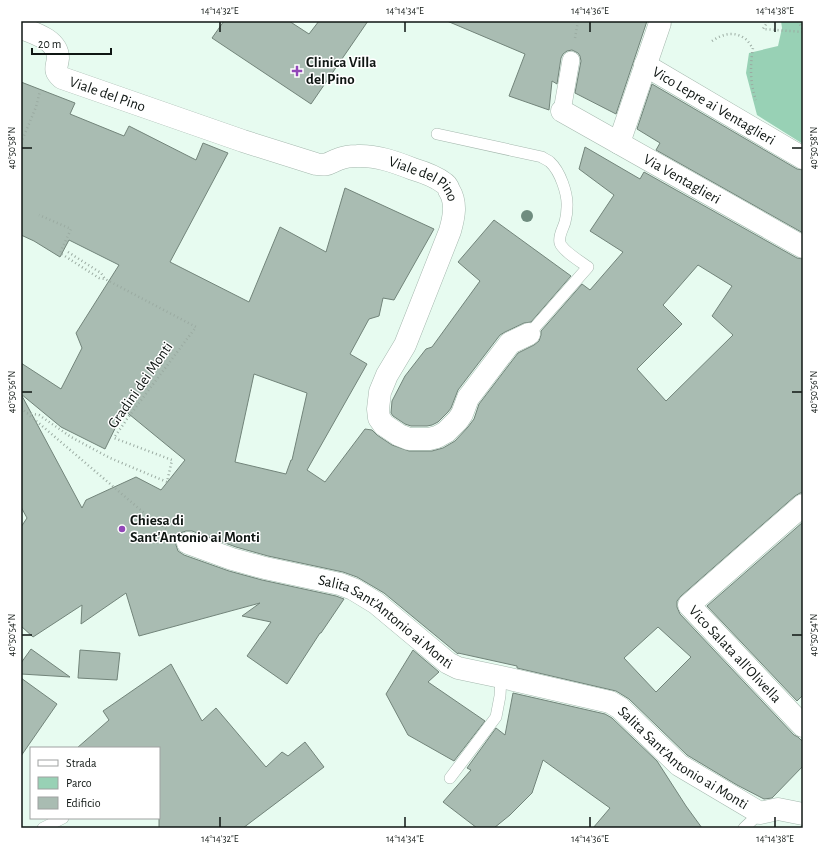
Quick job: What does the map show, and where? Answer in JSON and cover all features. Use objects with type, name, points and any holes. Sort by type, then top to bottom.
[{"type":"street","points":[[619,143],[660,23]]},
{"type":"street","name":"Viale del Pino","points":[[21,28],[43,37],[51,43],[58,57],[56,67],[57,71],[62,78],[243,141],[316,164],[326,165],[341,158],[357,156],[373,157],[390,161],[421,172],[444,183],[449,189],[454,204],[453,220],[450,231],[405,345],[387,375],[378,400],[379,418],[384,425],[399,436],[429,439],[446,432],[458,420],[468,398],[510,343],[529,334]]},
{"type":"street","points":[[562,110],[571,60]]},
{"type":"street","name":"Vico Lepre ai Ventaglieri","points":[[646,65],[803,158]]},
{"type":"street","name":"Via Ventaglieri","points":[[562,110],[803,247]]},
{"type":"street","name":"Vico Salata all'Olivella","points":[[803,505],[689,605],[803,726]]},
{"type":"street","name":"Salita Sant'Antonio ai Monti","points":[[188,543],[232,559],[265,568],[340,584],[353,589],[376,603],[448,664],[458,668],[610,702],[620,708],[679,765],[760,813]]},
{"type":"street","points":[[760,813],[778,809],[803,814]]},
{"type":"lane","points":[[437,134],[542,158],[550,162],[560,177],[564,187],[568,207],[559,240],[561,245],[567,251],[588,267],[529,334]]},
{"type":"lane","points":[[450,778],[496,717],[500,696],[501,677]]},
{"type":"lane","points":[[744,828],[760,813]]},
{"type":"lane","points":[[43,828],[61,819]]},
{"type":"path","points":[[768,21],[763,28],[803,31]]},
{"type":"path","points":[[798,21],[803,31]]},
{"type":"path","points":[[712,41],[723,35],[734,34],[745,38],[753,48],[751,63],[754,96],[756,101]]},
{"type":"path","points":[[21,142],[36,107]]},
{"type":"path","points":[[40,215],[71,229],[60,253],[99,278],[105,279]]},
{"type":"path","points":[[68,252],[101,273],[105,279]]},
{"type":"path","name":"Gradini dei Monti","points":[[28,413],[39,415],[71,437],[110,458],[167,482],[172,460],[114,438],[196,327],[105,279]]},
{"type":"path","points":[[21,408],[150,518],[188,543]]},
{"type":"green space","points":[[781,21],[803,21],[803,144],[757,115],[746,73],[749,53],[778,46],[782,28]]},
{"type":"building","name":"Clinica Villa del Pino","points":[[224,21],[289,21],[309,34],[319,21],[368,21],[311,104],[212,38]]},
{"type":"building","points":[[447,21],[647,21],[616,114],[575,93],[581,61],[578,53],[572,50],[567,51],[561,58],[557,84],[552,81],[549,110],[509,96],[525,54]]},
{"type":"building","points":[[21,82],[75,103],[70,114],[124,136],[129,126],[196,160],[203,143],[228,153],[170,262],[249,302],[280,227],[326,252],[345,188],[434,229],[394,300],[383,298],[379,316],[369,319],[350,354],[367,364],[307,470],[325,482],[365,429],[372,430],[392,445],[409,451],[432,451],[443,448],[455,441],[474,419],[479,404],[518,353],[539,341],[541,331],[582,284],[590,290],[623,252],[590,231],[614,195],[579,169],[585,147],[640,179],[644,172],[797,258],[803,259],[803,493],[795,496],[681,596],[677,601],[677,607],[680,614],[794,735],[803,742],[803,766],[772,798],[764,799],[737,785],[687,755],[629,699],[616,691],[517,668],[517,666],[458,654],[384,593],[357,577],[343,572],[268,556],[236,547],[192,531],[180,533],[176,539],[178,551],[184,555],[229,571],[344,599],[287,684],[247,656],[271,622],[242,616],[260,603],[139,636],[126,593],[81,624],[82,605],[33,637],[21,626],[21,527],[27,518],[21,507],[21,394],[21,363],[61,389],[82,348],[76,333],[119,265],[69,240],[60,257],[21,235]],"holes":[[[698,265],[732,286],[712,316],[733,335],[666,401],[637,369],[682,324],[663,305]],[[254,374],[307,393],[292,460],[286,474],[235,462]],[[21,394],[61,427],[105,449],[124,410],[185,460],[161,490],[136,477],[86,500],[82,508]],[[658,627],[691,657],[656,692],[624,658]]]},
{"type":"building","points":[[652,84],[797,169],[803,170],[803,233],[656,150],[660,143],[637,129]]},
{"type":"building","points":[[494,220],[571,276],[531,322],[524,323],[500,335],[458,390],[451,408],[438,422],[427,426],[411,426],[405,424],[391,413],[392,401],[405,376],[426,349],[432,347],[480,281],[458,262]]},
{"type":"building","points":[[803,522],[803,695],[797,701],[707,606]]},
{"type":"building","points":[[31,649],[70,677],[21,674],[21,663]]},
{"type":"building","points":[[80,650],[120,653],[117,680],[78,678]]},
{"type":"building","points":[[413,650],[439,672],[428,682],[485,721],[454,761],[408,735],[386,694]]},
{"type":"building","points":[[171,664],[202,721],[216,708],[266,767],[282,752],[288,756],[305,742],[324,767],[243,828],[159,828],[160,747],[78,747],[109,720],[103,711]]},
{"type":"building","points":[[21,678],[57,704],[21,756]]},
{"type":"building","points":[[513,693],[605,714],[612,718],[657,761],[702,828],[593,828],[610,808],[543,760],[532,793],[510,815],[494,828],[477,828],[443,802],[471,770],[467,768],[496,728],[505,735]]},
{"type":"place","name":"Clinica Villa del Pino","points":[[297,71]]},
{"type":"place","name":"Chiesa di Sant'Antonio ai Monti","points":[[122,529]]}]
